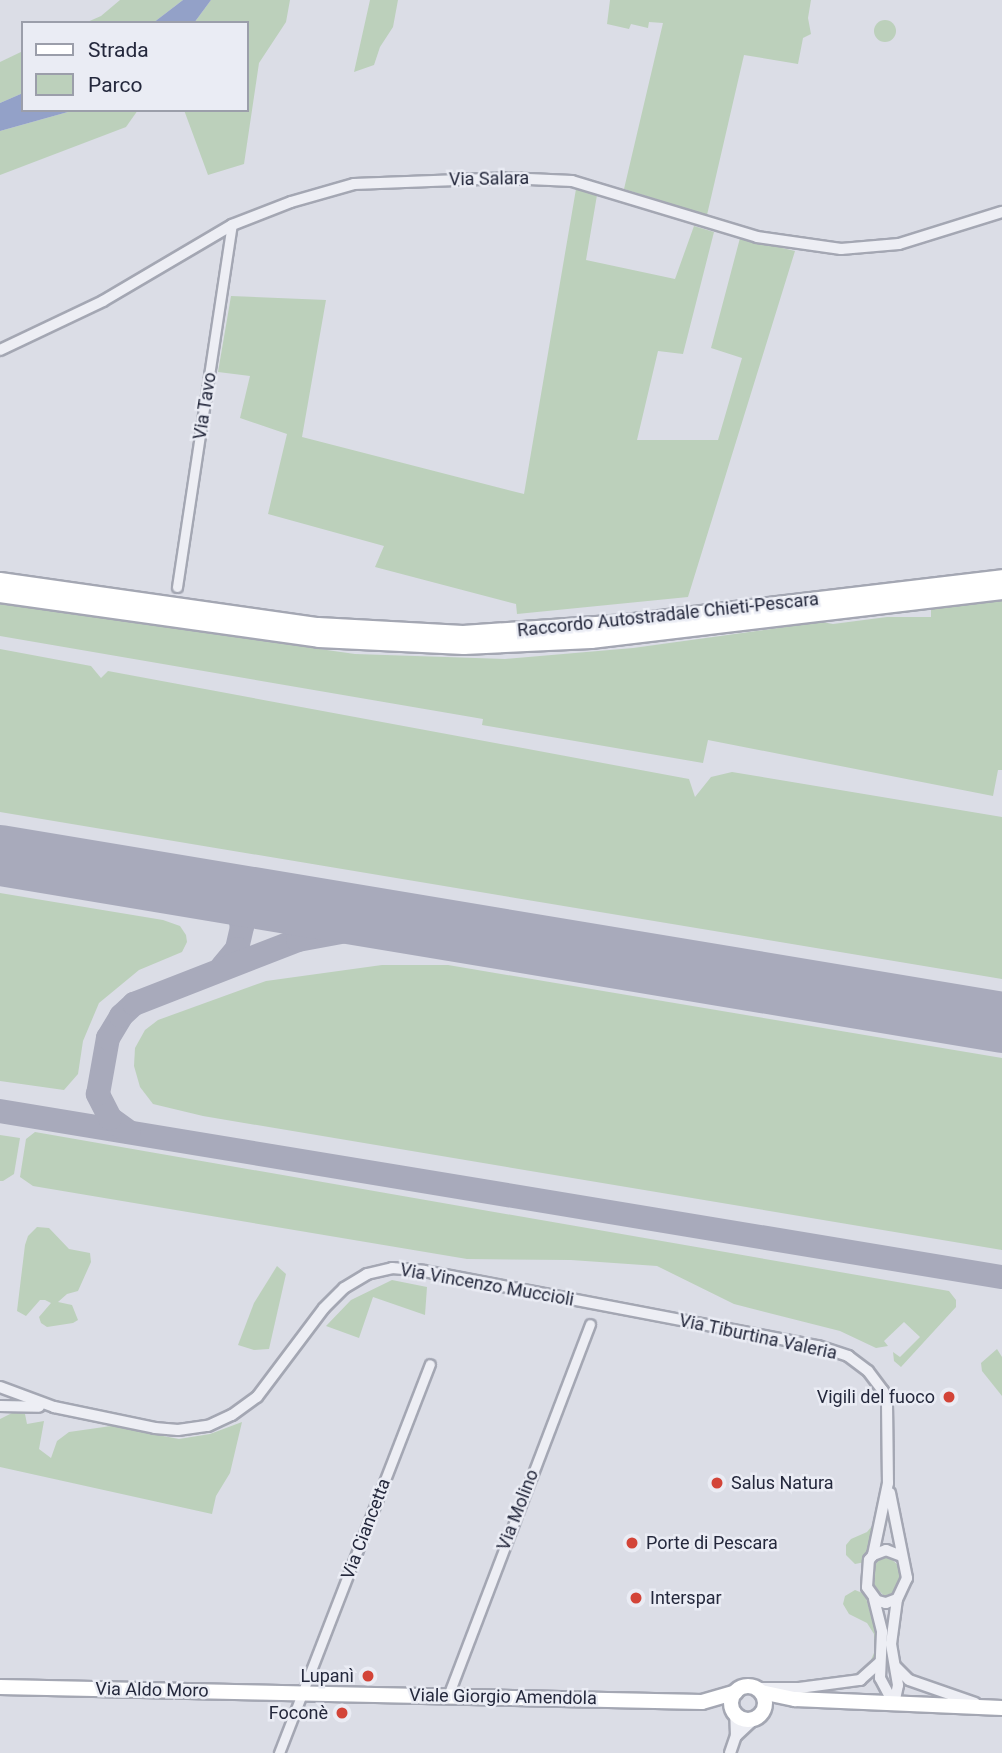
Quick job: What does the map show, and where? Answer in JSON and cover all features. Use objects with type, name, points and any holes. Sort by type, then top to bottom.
[{"type":"highway","name":"Raccordo Autostradale Chieti-Pescara","points":[[0,581],[307,625],[463,634],[626,624],[1002,578]]},
{"type":"highway","name":"Raccordo Autostradale Chieti-Pescara","points":[[0,594],[319,639],[464,646],[591,640],[1002,591]]},
{"type":"main road","name":"Via Aldo Moro","points":[[0,1687],[304,1693]]},
{"type":"main road","points":[[794,1699],[743,1719],[734,1712],[732,1701],[736,1692],[745,1687],[794,1699],[995,1708]]},
{"type":"main road","points":[[758,1690],[765,1700],[758,1715]]},
{"type":"main road","name":"Viale Giorgio Amendola","points":[[702,1702],[736,1692]]},
{"type":"main road","name":"Viale Giorgio Amendola","points":[[304,1693],[702,1702],[734,1712]]},
{"type":"street","name":"Via Salara","points":[[0,350],[103,301],[232,225],[291,202],[354,184],[507,178],[572,181],[730,230],[841,249],[899,244],[1002,212]]},
{"type":"street","name":"Via Tavo","points":[[177,587],[232,225]]},
{"type":"street","name":"Via Vincenzo Muccioli","points":[[0,1403],[54,1407],[162,1429],[186,1430],[216,1423],[240,1411],[262,1391],[334,1296],[358,1279],[385,1269],[424,1271],[610,1308]]},
{"type":"street","name":"Via Tiburtina Valeria","points":[[610,1308],[818,1346],[848,1356],[876,1380],[887,1403],[888,1483],[902,1556]]},
{"type":"street","name":"Via Molino","points":[[448,1696],[590,1324]]},
{"type":"street","name":"Via Ciancetta","points":[[279,1753],[430,1364]]},
{"type":"street","name":"Via Vincenzo Muccioli","points":[[0,1387],[54,1407]]},
{"type":"street","points":[[0,1387],[0,1403]]},
{"type":"street","name":"Via Tiburtina Valeria","points":[[873,1555],[888,1483]]},
{"type":"street","points":[[886,1550],[902,1556],[907,1578],[898,1599],[891,1644],[898,1685],[894,1704],[882,1684],[882,1632],[867,1587],[866,1567],[873,1555],[886,1550]]},
{"type":"street","points":[[873,1599],[886,1603],[898,1599]]},
{"type":"street","points":[[758,1690],[799,1689],[860,1680],[880,1662]]},
{"type":"street","points":[[894,1665],[909,1680],[995,1708]]},
{"type":"street","points":[[730,1753],[736,1736],[734,1712]]},
{"type":"street","points":[[736,1736],[758,1715]]},
{"type":"green space","points":[[120,0],[183,0],[156,21],[90,21],[101,16]]},
{"type":"green space","points":[[211,0],[290,0],[286,22],[259,63],[244,164],[208,175],[185,112],[248,112],[248,21],[195,21]]},
{"type":"green space","points":[[370,0],[398,0],[393,27],[380,47],[374,65],[354,72]]},
{"type":"green space","points":[[610,0],[811,0],[808,18],[811,34],[803,38],[798,64],[744,55],[707,215],[624,189],[663,23],[649,22],[648,28],[631,24],[629,29],[607,24]]},
{"type":"green space","points":[[885,20],[893,23],[896,31],[893,39],[885,42],[877,39],[874,31],[877,23]]},
{"type":"green space","points":[[21,52],[21,94],[0,103],[0,62]]},
{"type":"green space","points":[[68,112],[137,112],[126,127],[0,175],[0,131]]},
{"type":"green space","points":[[576,189],[597,195],[586,260],[675,279],[694,226],[714,232],[683,354],[658,351],[637,440],[718,440],[742,358],[711,348],[740,238],[795,251],[688,597],[517,614],[516,604],[375,567],[384,546],[268,514],[287,434],[240,418],[250,376],[218,372],[231,296],[326,300],[302,437],[524,494]]},
{"type":"green space","points":[[1002,601],[1002,770],[998,770],[993,796],[708,740],[703,763],[482,725],[483,719],[0,636],[0,604],[355,654],[505,659],[633,648],[822,622],[833,624],[887,617],[931,617],[931,609]]},
{"type":"green space","points":[[0,649],[91,666],[101,678],[108,671],[689,779],[695,797],[711,777],[732,772],[1002,817],[1002,979],[0,812]]},
{"type":"green space","points":[[0,893],[163,920],[180,926],[186,935],[187,942],[182,952],[139,970],[99,1003],[83,1041],[78,1074],[64,1090],[0,1081]]},
{"type":"green space","points":[[382,965],[448,965],[1002,1058],[1002,1250],[203,1116],[153,1104],[140,1087],[134,1066],[135,1048],[145,1030],[158,1020],[266,981]]},
{"type":"green space","points":[[35,1132],[949,1291],[956,1300],[956,1307],[901,1367],[894,1361],[893,1352],[900,1357],[920,1337],[904,1322],[884,1341],[888,1346],[876,1348],[840,1331],[734,1304],[657,1266],[571,1260],[467,1259],[33,1186],[20,1177],[26,1139]]},
{"type":"green space","points":[[0,1135],[20,1138],[14,1174],[3,1181],[0,1181]]},
{"type":"green space","points":[[37,1227],[49,1228],[69,1249],[90,1253],[91,1262],[78,1291],[67,1294],[58,1302],[72,1305],[78,1320],[73,1323],[47,1327],[41,1323],[39,1317],[51,1303],[45,1300],[40,1300],[26,1316],[17,1311],[25,1245],[28,1236]]},
{"type":"green space","points":[[277,1266],[286,1274],[269,1349],[254,1350],[238,1345],[254,1303]]},
{"type":"green space","points":[[392,1280],[427,1287],[425,1315],[373,1297],[359,1338],[326,1326],[351,1300]]},
{"type":"green space","points":[[997,1349],[1002,1357],[1002,1396],[982,1371],[981,1363]]},
{"type":"green space","points":[[14,1412],[25,1414],[27,1424],[44,1421],[39,1449],[51,1458],[57,1441],[69,1432],[111,1426],[179,1439],[210,1434],[242,1422],[230,1473],[216,1496],[212,1514],[0,1467],[0,1419]]},
{"type":"green space","points":[[881,1419],[882,1514],[865,1562],[855,1564],[846,1555],[846,1545],[851,1539],[867,1532],[877,1520],[881,1489]]},
{"type":"green space","points":[[889,1557],[899,1566],[901,1576],[895,1592],[884,1596],[874,1585],[874,1566],[880,1559]]},
{"type":"green space","points":[[855,1590],[865,1594],[878,1641],[877,1652],[868,1667],[874,1653],[874,1634],[867,1623],[849,1614],[843,1604],[845,1596]]},
{"type":"water","points":[[183,0],[211,0],[195,21],[156,21]]},
{"type":"water","points":[[21,94],[21,112],[68,112],[0,131],[0,103]]},
{"type":"taxiway","points":[[212,890],[230,900],[239,913],[242,927],[237,949],[222,967]]},
{"type":"taxiway","points":[[129,1132],[110,1118],[98,1094],[108,1038],[121,1016],[134,1004],[298,940],[363,928],[444,929]]},
{"type":"taxiway","points":[[0,1111],[1002,1277]]},
{"type":"runway","points":[[0,855],[1002,1022]]},
{"type":"place","name":"Vigili del fuoco","points":[[949,1397]]},
{"type":"place","name":"Salus Natura","points":[[717,1483]]},
{"type":"place","name":"Porte di Pescara","points":[[632,1543]]},
{"type":"place","name":"Interspar","points":[[636,1598]]},
{"type":"place","name":"Lupanì","points":[[368,1676]]},
{"type":"place","name":"Foconè","points":[[342,1713]]}]
